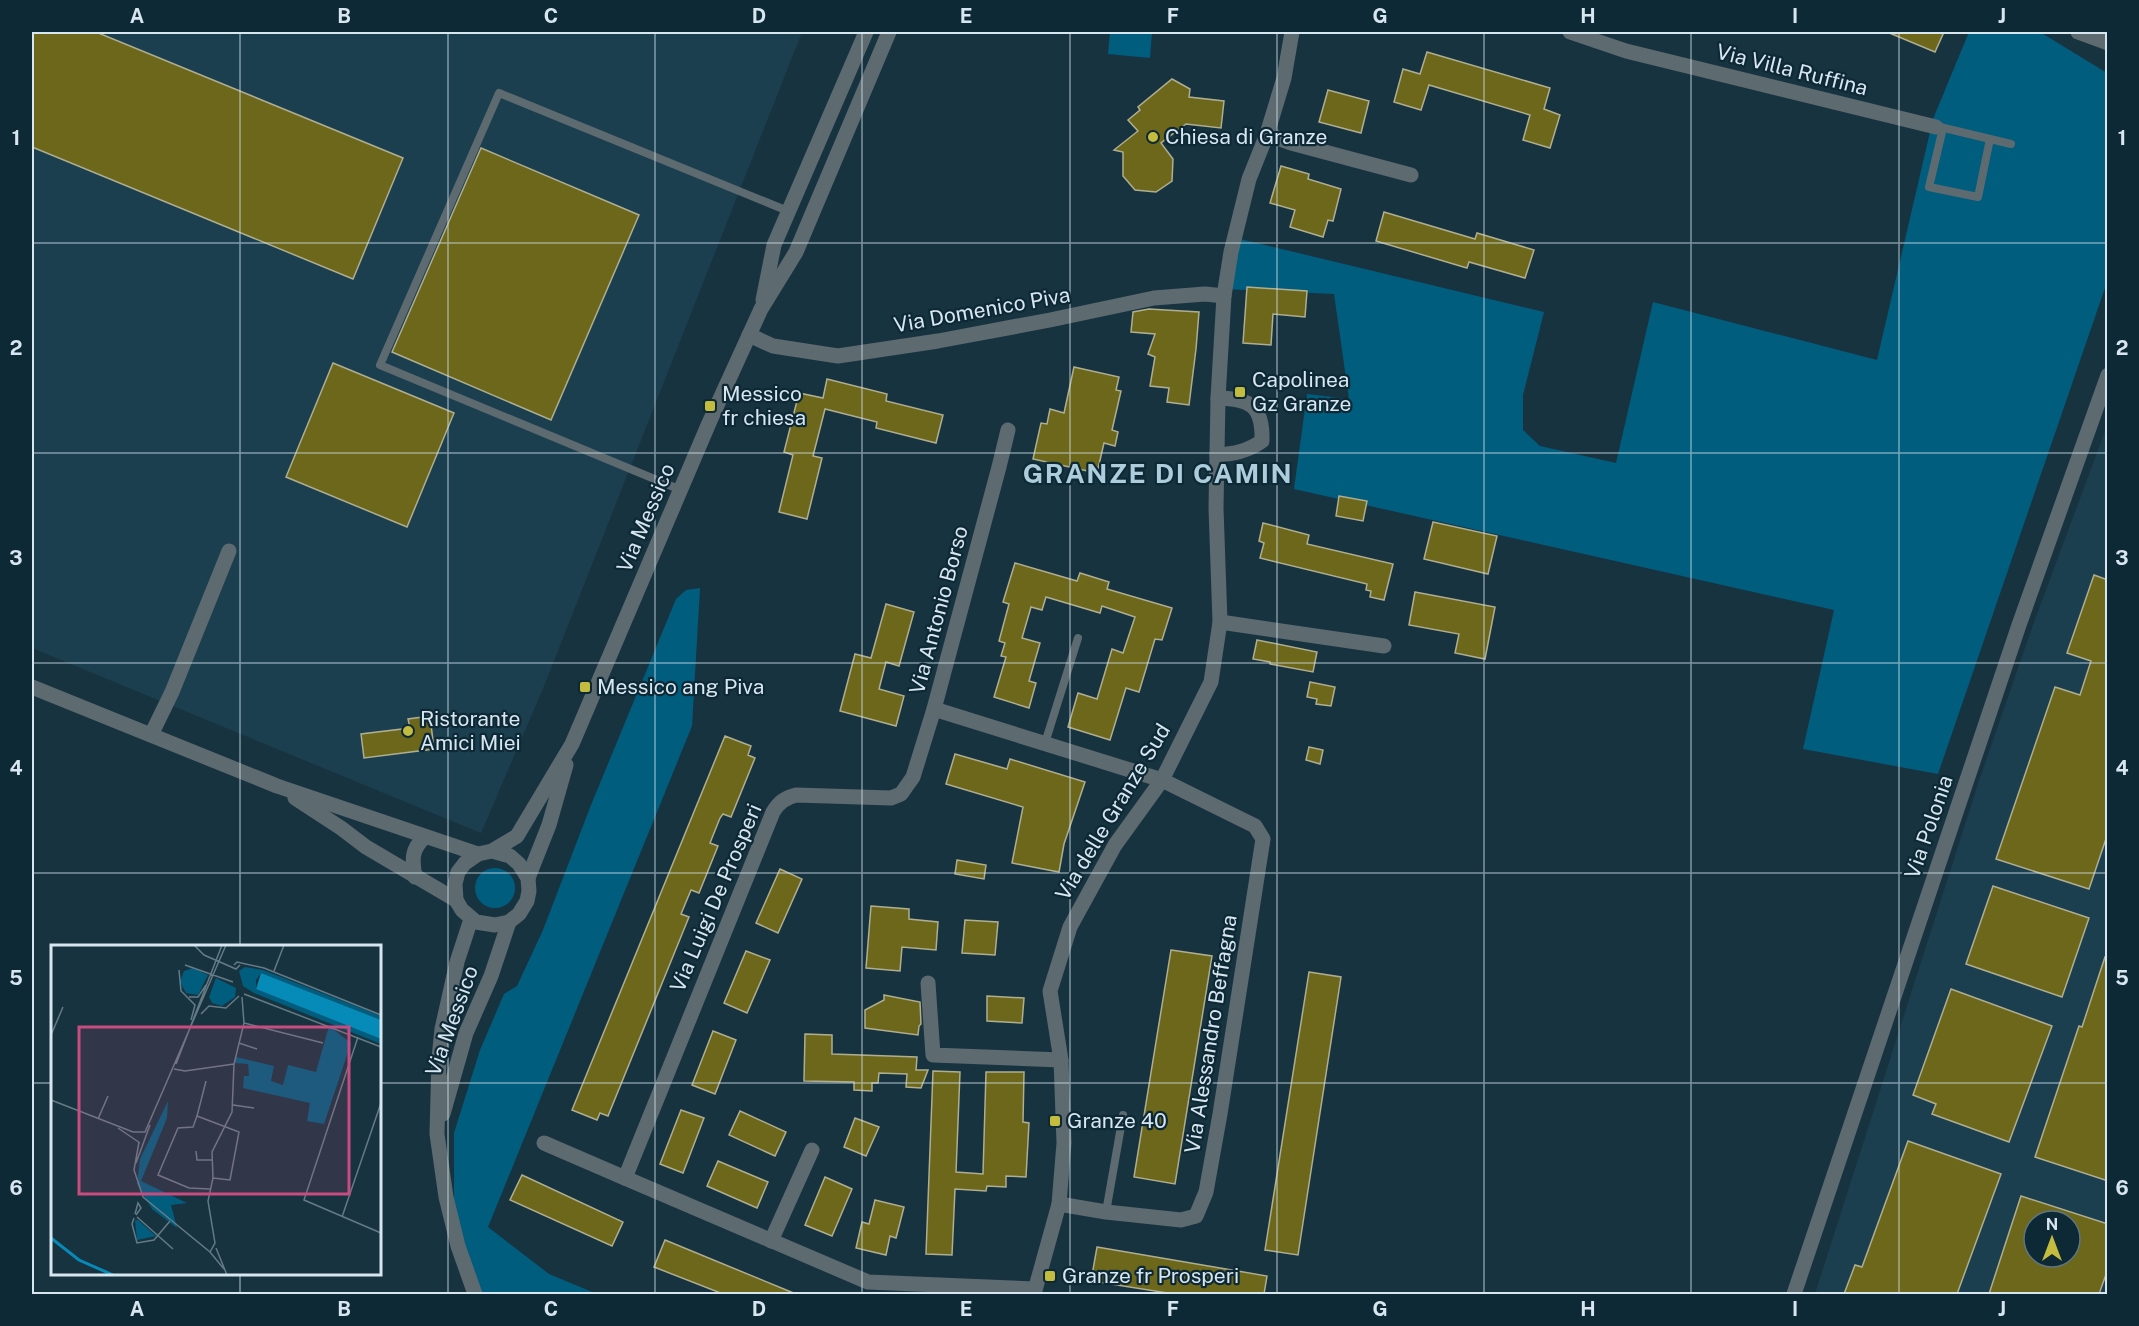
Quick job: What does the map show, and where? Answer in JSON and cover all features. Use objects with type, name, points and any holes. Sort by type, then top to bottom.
[{"type":"street","name":"Via Messico","points":[[761,309],[774,245],[866,32]]},
{"type":"street","name":"Via Messico","points":[[437,1134],[466,1033],[491,976],[508,922],[519,914],[527,901],[528,878],[549,825],[572,744],[749,335],[761,309],[796,252],[889,32]]},
{"type":"street","name":"Via delle Granze Sud","points":[[1034,1292],[1059,1204],[1064,1143],[1061,1060],[1050,991],[1070,927],[1114,845],[1161,780],[1211,682],[1220,622],[1216,508],[1218,398],[1224,296],[1231,252],[1249,179],[1267,134],[1284,78],[1292,32]]},
{"type":"street","name":"Via Villa Ruffina","points":[[1570,32],[1626,51],[1940,127]]},
{"type":"street","points":[[2078,32],[2108,44]]},
{"type":"street","points":[[1267,134],[1291,143],[1411,175]]},
{"type":"street","name":"Via Domenico Piva","points":[[749,335],[773,346],[838,356],[938,341],[1154,298],[1205,294],[1224,296]]},
{"type":"street","name":"Via Polonia","points":[[1794,1294],[2019,625],[2108,375]]},
{"type":"street","points":[[1217,455],[1231,454],[1254,447],[1262,441],[1262,425],[1258,410],[1236,398],[1218,398]]},
{"type":"street","name":"Via Antonio Borso","points":[[1008,429],[934,709],[1161,780]]},
{"type":"street","points":[[151,735],[172,693],[229,550]]},
{"type":"street","points":[[1220,622],[1384,646]]},
{"type":"street","points":[[32,687],[277,786],[425,837],[485,853],[510,856],[519,864],[528,878]]},
{"type":"street","name":"Via Luigi De Prosperi","points":[[625,1178],[778,804],[796,795],[891,798],[901,794],[914,777],[934,709]]},
{"type":"street","name":"Via Messico","points":[[456,900],[455,884],[458,872],[465,863],[517,836],[572,744]]},
{"type":"street","name":"Via Alessandro Beffagna","points":[[1059,1204],[1106,1212],[1181,1220],[1196,1216],[1206,1192],[1263,838],[1255,826],[1161,780]]},
{"type":"street","points":[[277,786],[366,847],[456,900],[462,910],[476,922],[495,926],[508,922]]},
{"type":"street","points":[[415,877],[412,863],[416,845],[425,837]]},
{"type":"street","name":"Via Messico","points":[[471,919],[457,962],[442,1029],[437,1134],[446,1197],[458,1246],[475,1294]]},
{"type":"street","points":[[928,983],[933,1055],[1061,1060]]},
{"type":"street","points":[[544,1143],[868,1282],[1034,1292]]},
{"type":"street","points":[[771,1241],[812,1150]]},
{"type":"lane","points":[[681,490],[380,365],[499,93],[788,211]]},
{"type":"lane","points":[[1990,139],[1978,197],[1929,188],[1940,127],[2011,144]]},
{"type":"lane","points":[[1045,743],[1078,638]]},
{"type":"lane","points":[[1106,1212],[1123,1115]]},
{"type":"shaded area","points":[[32,32],[802,32],[544,686],[481,833],[32,648]]},
{"type":"shaded area","points":[[1110,32],[1152,32],[1150,58],[1108,54]]},
{"type":"shaded area","points":[[1969,32],[2040,32],[2107,73],[2107,282],[1938,774],[1803,749],[1834,610],[1294,489],[1307,394],[1349,399],[1334,294],[1225,289],[1240,239],[1544,312],[1523,395],[1523,430],[1540,446],[1616,463],[1653,302],[1877,360],[1933,119]]},
{"type":"shaded area","points":[[2107,426],[2107,1294],[1815,1294],[1979,781],[2033,625]]},
{"type":"shaded area","points":[[700,588],[692,726],[488,1227],[549,1274],[597,1294],[474,1294],[454,1246],[454,1133],[480,1050],[504,994],[517,986],[543,930],[591,805],[676,599],[686,590]]},
{"type":"shaded area","points":[[495,868],[503,869],[509,874],[514,880],[514,896],[509,902],[503,907],[495,908],[487,907],[481,902],[476,896],[475,888],[476,880],[481,874],[487,869]]},
{"type":"building","points":[[32,32],[96,32],[403,158],[353,279],[32,147]]},
{"type":"building","points":[[1887,32],[1944,32],[1935,52]]},
{"type":"building","points":[[1427,52],[1550,88],[1544,109],[1560,115],[1550,148],[1523,140],[1530,115],[1429,85],[1421,110],[1394,102],[1403,69],[1420,74]]},
{"type":"building","name":"Chiesa di Granze","points":[[1172,79],[1190,89],[1189,97],[1224,101],[1221,128],[1186,124],[1161,143],[1173,159],[1172,181],[1156,192],[1135,190],[1123,176],[1123,152],[1114,150],[1138,131],[1128,120],[1140,110],[1138,107]]},
{"type":"building","points":[[1328,90],[1369,101],[1361,133],[1319,122]]},
{"type":"building","points":[[481,148],[639,215],[551,420],[392,352]]},
{"type":"building","points":[[1281,166],[1309,174],[1308,179],[1341,189],[1333,221],[1328,220],[1323,237],[1290,227],[1295,210],[1270,203]]},
{"type":"building","points":[[1384,212],[1475,239],[1477,233],[1534,250],[1525,278],[1469,262],[1467,268],[1376,241]]},
{"type":"building","points":[[1247,287],[1307,291],[1305,317],[1273,314],[1271,345],[1243,343]]},
{"type":"building","points":[[1149,309],[1199,312],[1189,405],[1167,402],[1169,388],[1150,386],[1155,357],[1148,354],[1155,334],[1131,332],[1133,312]]},
{"type":"building","points":[[333,363],[454,413],[407,527],[286,477]]},
{"type":"building","points":[[1074,367],[1119,377],[1116,390],[1121,391],[1112,430],[1118,432],[1115,446],[1104,443],[1097,473],[1033,459],[1041,423],[1047,424],[1050,409],[1064,413]]},
{"type":"building","points":[[827,379],[887,394],[886,401],[943,415],[936,443],[876,428],[877,422],[825,409],[813,456],[822,458],[807,519],[779,512],[793,455],[784,452],[799,393],[823,398]]},
{"type":"building","points":[[1339,496],[1367,501],[1363,521],[1336,516]]},
{"type":"building","points":[[1433,522],[1497,536],[1488,574],[1424,559]]},
{"type":"building","points":[[1263,523],[1309,535],[1307,544],[1393,564],[1384,600],[1370,597],[1371,591],[1366,590],[1367,584],[1260,558],[1264,543],[1259,541]]},
{"type":"building","points":[[1015,563],[1077,581],[1080,573],[1109,582],[1107,589],[1172,608],[1162,640],[1155,639],[1139,692],[1126,688],[1110,740],[1068,727],[1078,693],[1097,699],[1112,649],[1123,653],[1135,617],[1102,606],[1100,613],[1046,597],[1042,610],[1031,607],[1022,638],[1040,643],[1029,681],[1036,683],[1029,708],[994,697],[1006,657],[1001,656],[1005,643],[999,641],[1009,604],[1003,602]]},
{"type":"building","points":[[2094,575],[2108,580],[2108,833],[2089,889],[1996,859],[2055,687],[2080,695],[2091,661],[2067,653]]},
{"type":"building","points":[[1415,592],[1495,607],[1485,659],[1455,653],[1459,634],[1409,625]]},
{"type":"building","points":[[886,604],[914,612],[899,666],[886,662],[879,689],[904,696],[896,726],[840,711],[855,654],[871,658]]},
{"type":"building","points":[[1257,640],[1317,652],[1313,672],[1253,659]]},
{"type":"building","points":[[1310,682],[1335,687],[1331,706],[1316,704],[1317,699],[1307,697]]},
{"type":"building","name":"Ristorante Amici Miei","points":[[430,716],[434,749],[364,758],[361,734],[410,728],[408,719]]},
{"type":"building","points":[[725,736],[751,746],[748,755],[755,758],[731,817],[723,814],[720,818],[710,843],[718,846],[699,893],[691,890],[681,914],[689,917],[608,1116],[600,1113],[597,1120],[572,1110]]},
{"type":"building","points":[[1309,747],[1323,750],[1320,764],[1306,760]]},
{"type":"building","points":[[955,754],[1007,769],[1010,759],[1085,782],[1064,844],[1059,872],[1012,863],[1023,807],[946,784]]},
{"type":"building","points":[[957,860],[986,865],[984,879],[955,874]]},
{"type":"building","points":[[780,869],[802,879],[778,933],[756,923]]},
{"type":"building","points":[[1993,886],[2089,918],[2062,997],[1966,964]]},
{"type":"building","points":[[871,906],[909,909],[909,919],[938,922],[936,950],[902,947],[900,971],[866,968]]},
{"type":"building","points":[[965,920],[998,922],[995,955],[962,953]]},
{"type":"building","points":[[1171,950],[1212,956],[1175,1184],[1134,1177]]},
{"type":"building","points":[[746,951],[770,960],[747,1013],[724,1003]]},
{"type":"building","points":[[2105,957],[2108,958],[2108,1181],[2035,1157]]},
{"type":"building","points":[[1309,972],[1341,977],[1298,1255],[1265,1250]]},
{"type":"building","points":[[1951,989],[2052,1026],[2009,1142],[1932,1114],[1936,1104],[1913,1095]]},
{"type":"building","points":[[884,995],[920,1002],[921,1024],[918,1035],[865,1028],[865,1010],[884,1000]]},
{"type":"building","points":[[987,996],[1024,998],[1022,1023],[987,1021]]},
{"type":"building","points":[[713,1031],[736,1040],[715,1094],[692,1085]]},
{"type":"building","points":[[805,1034],[832,1035],[832,1054],[917,1057],[916,1070],[928,1070],[921,1088],[906,1087],[907,1074],[879,1073],[878,1083],[872,1083],[872,1091],[854,1090],[854,1082],[804,1081]]},
{"type":"building","points":[[933,1071],[960,1072],[956,1172],[983,1174],[986,1072],[1024,1072],[1023,1122],[1029,1123],[1026,1177],[1006,1176],[1006,1187],[987,1186],[986,1191],[955,1189],[952,1255],[926,1254]]},
{"type":"building","points":[[681,1110],[704,1118],[683,1173],[660,1164]]},
{"type":"building","points":[[740,1111],[786,1132],[775,1156],[729,1135]]},
{"type":"building","points":[[855,1118],[879,1127],[866,1156],[844,1147]]},
{"type":"building","points":[[1908,1141],[2001,1174],[1957,1294],[1844,1294],[1855,1265],[1862,1267]]},
{"type":"building","points":[[718,1161],[768,1182],[757,1208],[707,1186]]},
{"type":"building","points":[[522,1175],[623,1222],[612,1246],[510,1200]]},
{"type":"building","points":[[825,1177],[852,1189],[832,1236],[805,1225]]},
{"type":"building","points":[[2021,1196],[2061,1209],[2022,1209],[2022,1269],[2082,1269],[2082,1216],[2108,1224],[2108,1269],[2099,1294],[1989,1294]]},
{"type":"building","points":[[875,1200],[904,1207],[896,1238],[890,1236],[886,1255],[856,1248],[862,1222],[869,1224]]},
{"type":"building","points":[[665,1240],[796,1294],[723,1294],[654,1267]]},
{"type":"building","points":[[1097,1247],[1267,1276],[1264,1294],[1174,1294],[1091,1281]]},
{"type":"place","name":"Chiesa di Granze","points":[[1153,137]]},
{"type":"place","name":"Capolinea Gz Granze","points":[[1240,392]]},
{"type":"place","name":"Messico fr chiesa","points":[[710,406]]},
{"type":"place","name":"Messico ang Piva","points":[[585,687]]},
{"type":"place","name":"Ristorante Amici Miei","points":[[408,731]]},
{"type":"place","name":"Granze 40","points":[[1055,1121]]},
{"type":"place","name":"Granze fr Prosperi","points":[[1050,1276]]},
{"type":"district","name":"GRANZE DI CAMIN","points":[[1158,474]]}]
